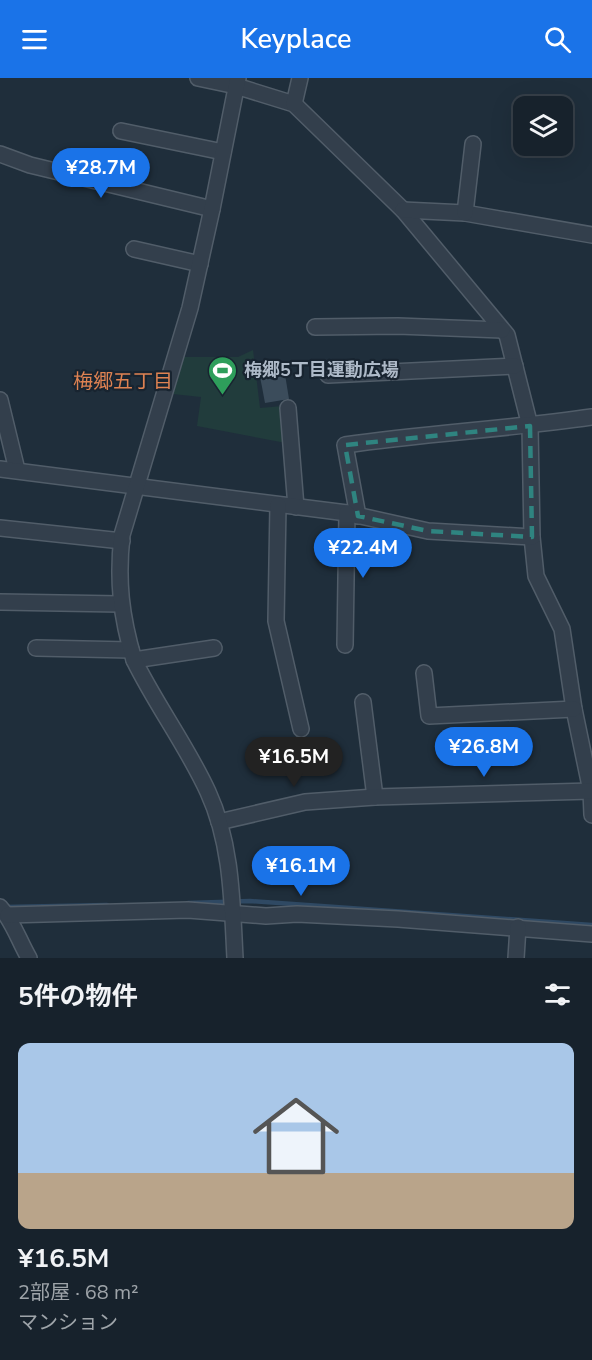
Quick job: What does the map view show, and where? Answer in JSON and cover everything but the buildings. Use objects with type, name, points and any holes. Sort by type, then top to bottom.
[{"type":"street","points":[[198,78],[237,82],[294,104],[403,210],[507,335],[530,426],[532,537],[536,576],[562,629],[574,709],[592,791],[592,815]]},
{"type":"street","points":[[294,104],[300,78]]},
{"type":"street","points":[[235,958],[229,866],[219,822],[208,793],[146,686],[132,655],[120,604],[119,572],[122,541],[135,487],[200,264],[237,82]]},
{"type":"street","points":[[121,131],[223,152]]},
{"type":"street","points":[[465,213],[473,144]]},
{"type":"street","points":[[0,154],[30,165],[212,209]]},
{"type":"street","points":[[403,210],[465,213],[592,235]]},
{"type":"street","points":[[134,249],[200,264]]},
{"type":"street","points":[[315,327],[398,326],[502,330]]},
{"type":"street","points":[[328,375],[515,366]]},
{"type":"street","points":[[0,400],[17,470]]},
{"type":"street","points":[[288,408],[296,507]]},
{"type":"street","points":[[345,645],[353,514],[345,445],[410,435],[530,426],[592,417]]},
{"type":"street","points":[[0,469],[353,514],[428,531],[532,537]]},
{"type":"street","points":[[278,505],[276,621],[301,729]]},
{"type":"street","points":[[0,528],[122,541]]},
{"type":"street","points":[[0,602],[120,604]]},
{"type":"street","points":[[36,648],[132,655],[214,648]]},
{"type":"street","points":[[424,673],[429,716],[574,709]]},
{"type":"street","points":[[363,702],[375,797]]},
{"type":"street","points":[[219,822],[305,802],[375,797],[592,791]]},
{"type":"street","points":[[29,958],[4,911],[188,910],[232,915],[297,914],[518,927],[592,934]]},
{"type":"street","points":[[516,958],[518,927]]},
{"type":"highlighted area","points":[[530,426],[532,537],[428,531],[358,516],[345,445]]},
{"type":"green space","name":"梅郷5丁目運動広場","points":[[253,350],[260,408],[283,406],[286,443],[197,426],[201,397],[173,394],[184,357],[238,357]]},
{"type":"waterway","points":[[188,903],[250,901],[592,925]]},
{"type":"waterway","points":[[5,907],[107,905]]},
{"type":"place","name":"梅郷5丁目運動広場","points":[[223,396]]},
{"type":"district","name":"梅郷五丁目","points":[[123,381]]}]
